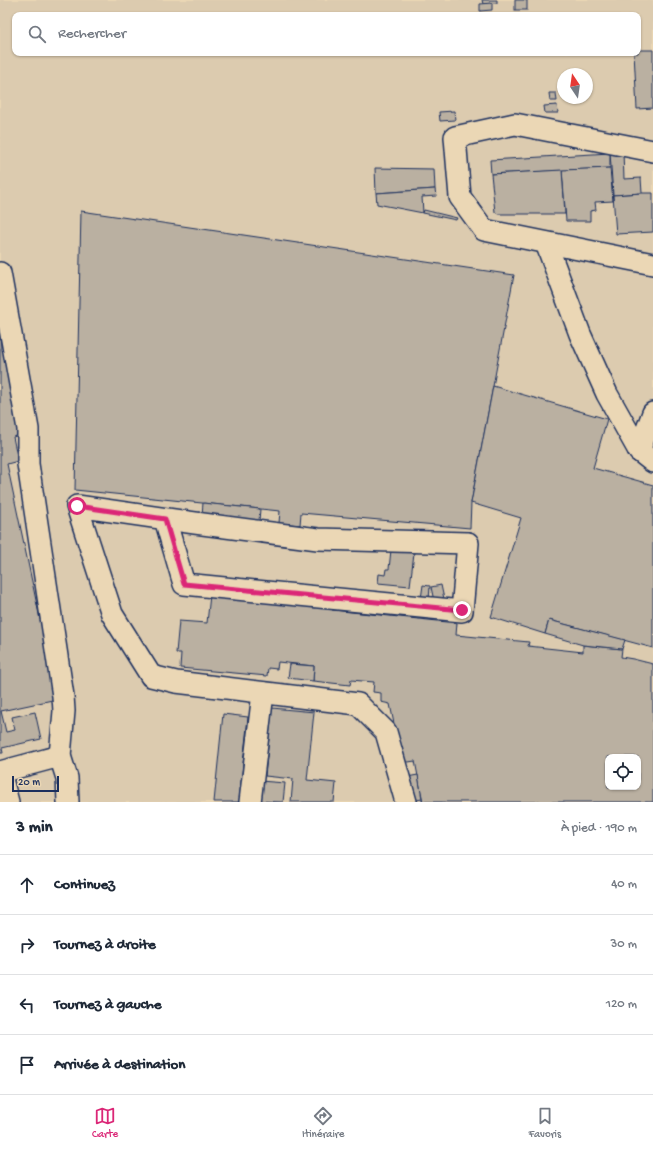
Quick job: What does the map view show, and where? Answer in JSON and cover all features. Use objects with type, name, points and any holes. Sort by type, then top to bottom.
[{"type":"street","points":[[653,151],[515,124],[455,138],[460,197],[484,230],[653,264]]},
{"type":"street","points":[[546,243],[580,334],[607,394],[646,457]]},
{"type":"street","points":[[0,274],[28,430],[28,464],[64,696],[60,756],[67,778],[68,802]]},
{"type":"street","points":[[646,457],[653,413]]},
{"type":"street","points":[[165,519],[184,584],[462,610],[468,543],[318,539],[77,506],[112,614],[151,676],[176,682],[358,704],[386,732],[406,802]]},
{"type":"street","points":[[250,802],[263,693]]},
{"type":"street","points":[[8,802],[0,772],[60,756]]},
{"type":"shaded area","points":[[0,0],[653,0],[653,802],[0,802]]},
{"type":"building","points":[[482,0],[497,0],[497,3],[483,4]]},
{"type":"building","points":[[515,0],[527,0],[527,10],[515,10]]},
{"type":"building","points":[[492,3],[492,10],[480,11],[480,4]]},
{"type":"building","points":[[641,50],[653,50],[653,108],[637,109],[634,56],[641,56]]},
{"type":"building","points":[[549,93],[556,93],[557,101],[550,101]]},
{"type":"building","points":[[557,105],[558,113],[545,113],[544,106]]},
{"type":"building","points":[[454,111],[455,120],[440,121],[439,112]]},
{"type":"building","points":[[623,152],[624,179],[641,178],[642,193],[613,195],[610,153]]},
{"type":"building","points":[[610,153],[610,168],[491,174],[490,160]]},
{"type":"building","points":[[375,168],[434,169],[435,189],[376,193]]},
{"type":"building","points":[[610,168],[613,201],[595,202],[596,210],[590,211],[590,221],[566,221],[562,170]]},
{"type":"building","points":[[562,170],[565,214],[498,214],[495,212],[491,174]]},
{"type":"building","points":[[435,189],[436,196],[422,197],[423,213],[377,204],[376,193]]},
{"type":"building","points":[[653,193],[653,232],[616,234],[613,195]]},
{"type":"building","points":[[424,210],[457,218],[456,220],[423,213]]},
{"type":"building","points":[[81,211],[514,275],[471,503],[470,528],[301,513],[300,525],[279,523],[280,511],[75,490]]},
{"type":"building","points":[[0,312],[23,434],[13,437],[18,461],[7,464],[57,699],[1,711],[6,732],[15,730],[12,717],[35,712],[41,739],[2,748],[3,753],[0,753]]},
{"type":"building","points":[[493,386],[607,419],[593,468],[653,485],[653,648],[549,620],[545,634],[491,617],[521,518],[471,503]]},
{"type":"building","points":[[203,503],[260,509],[259,521],[202,515]]},
{"type":"building","points":[[391,550],[414,553],[410,586],[378,583],[379,574],[385,575],[386,569],[389,569]]},
{"type":"building","points":[[423,585],[430,586],[429,600],[421,599]]},
{"type":"building","points":[[441,585],[444,599],[434,601],[431,587]]},
{"type":"building","points":[[210,595],[457,623],[456,635],[529,642],[528,646],[583,652],[583,645],[622,649],[621,657],[653,664],[653,802],[423,802],[415,761],[402,763],[390,704],[381,702],[381,693],[373,692],[374,682],[351,680],[350,685],[313,681],[314,666],[278,662],[277,669],[268,668],[267,676],[180,668],[181,653],[176,653],[179,621],[207,623]]},
{"type":"building","points":[[549,620],[625,640],[622,649],[583,645],[545,634]]},
{"type":"building","points":[[290,664],[314,666],[313,681],[288,678]]},
{"type":"building","points":[[272,708],[314,712],[307,780],[336,783],[334,802],[291,802],[293,779],[265,776]]},
{"type":"building","points":[[223,714],[248,717],[239,802],[214,802]]},
{"type":"building","points":[[418,775],[422,799],[411,801],[407,777]]},
{"type":"building","points":[[260,781],[285,783],[283,802],[258,801]]},
{"type":"route","points":[[77,506],[165,519],[184,584],[462,610]]}]
